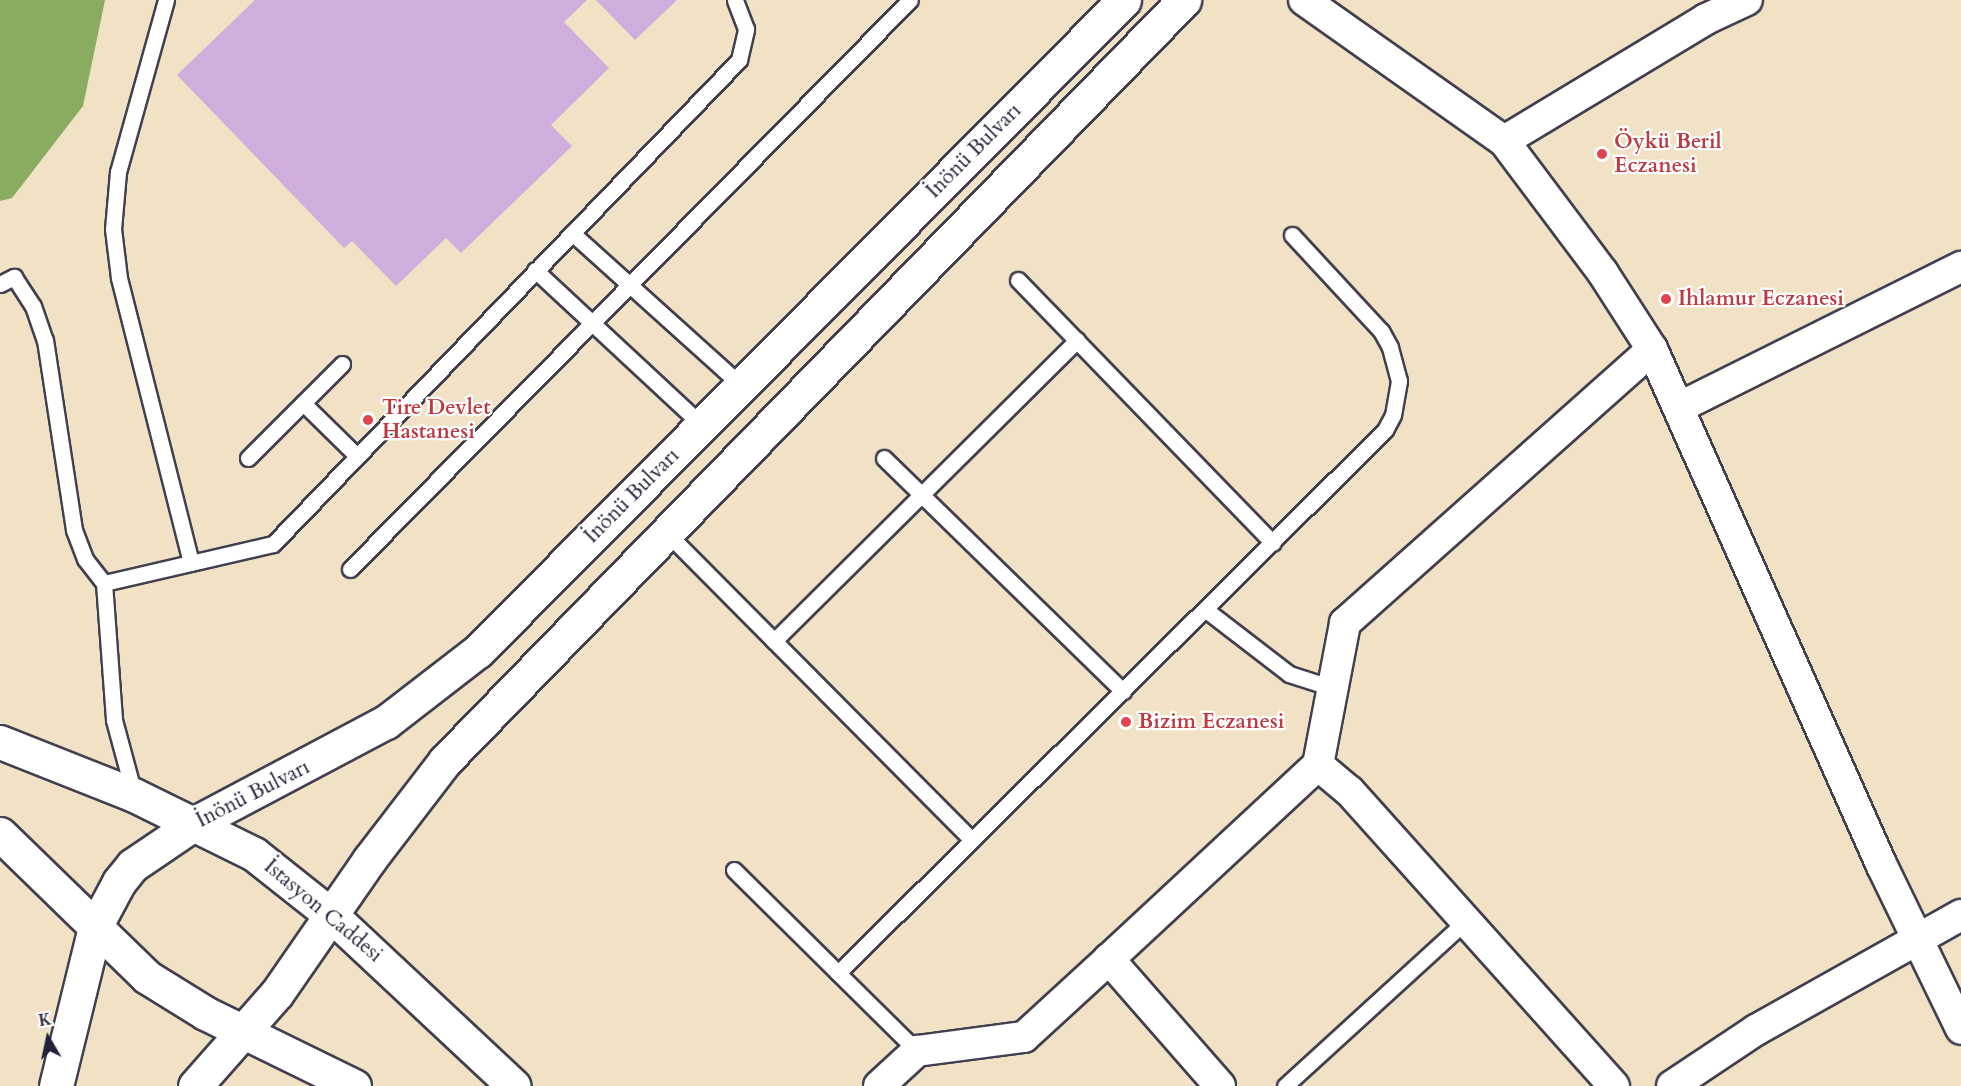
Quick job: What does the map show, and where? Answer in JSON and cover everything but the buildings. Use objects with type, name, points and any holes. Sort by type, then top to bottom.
[{"type":"main road","name":"İnönü Bulvarı","points":[[56,1086],[94,927],[119,882],[133,865],[195,822],[338,750],[436,686],[478,651],[1124,0]]},
{"type":"main road","points":[[195,1086],[245,1031],[445,760],[1184,0]]},
{"type":"main road","name":"İstasyon Caddesi","points":[[0,742],[134,795],[195,822],[276,869],[331,915],[514,1086]]},
{"type":"main road","points":[[0,834],[125,959],[174,996],[354,1086]]},
{"type":"street","points":[[1304,0],[1504,141],[1603,273],[1652,349],[1680,407],[1915,938],[1961,1029]]},
{"type":"street","points":[[1504,141],[1702,9],[1747,0]]},
{"type":"street","points":[[1680,407],[1961,267]]},
{"type":"street","points":[[879,1086],[917,1051],[1024,1037],[1318,765],[1346,623],[1652,349]]},
{"type":"street","points":[[1318,765],[1349,790],[1614,1086]]},
{"type":"street","points":[[1672,1086],[1756,1030],[1915,938],[1961,915]]},
{"type":"street","points":[[1109,959],[1220,1086]]},
{"type":"lane","points":[[166,0],[118,172],[113,229],[119,278],[191,563]]},
{"type":"lane","points":[[104,583],[273,544],[739,60],[747,28],[735,0]]},
{"type":"lane","points":[[350,569],[632,286],[910,0]]},
{"type":"lane","points":[[572,233],[742,386]]},
{"type":"lane","points":[[838,973],[1385,430],[1395,407],[1399,381],[1390,346],[1381,332],[1292,235]]},
{"type":"lane","points":[[536,270],[702,425]]},
{"type":"lane","points":[[0,284],[14,277],[40,323],[74,530],[85,559],[104,583],[114,720],[134,795]]},
{"type":"lane","points":[[1018,280],[1273,543]]},
{"type":"lane","points":[[774,641],[1077,340]]},
{"type":"lane","points":[[248,458],[342,364]]},
{"type":"lane","points":[[303,403],[357,456]]},
{"type":"lane","points":[[884,458],[1123,691]]},
{"type":"lane","points":[[666,532],[972,840]]},
{"type":"lane","points":[[1206,610],[1289,674],[1333,688]]},
{"type":"lane","points":[[734,870],[917,1051]]},
{"type":"lane","points":[[1285,1086],[1466,921]]},
{"type":"green space","points":[[0,0],[105,0],[83,106],[12,198],[0,201]]},
{"type":"place","name":"Öykü Beril Eczanesi","points":[[1602,154]]},
{"type":"place","name":"Ihlamur Eczanesi","points":[[1666,299]]},
{"type":"place","name":"Tire Devlet Hastanesi","points":[[368,420]]},
{"type":"place","name":"Bizim Eczanesi","points":[[1126,722]]}]
